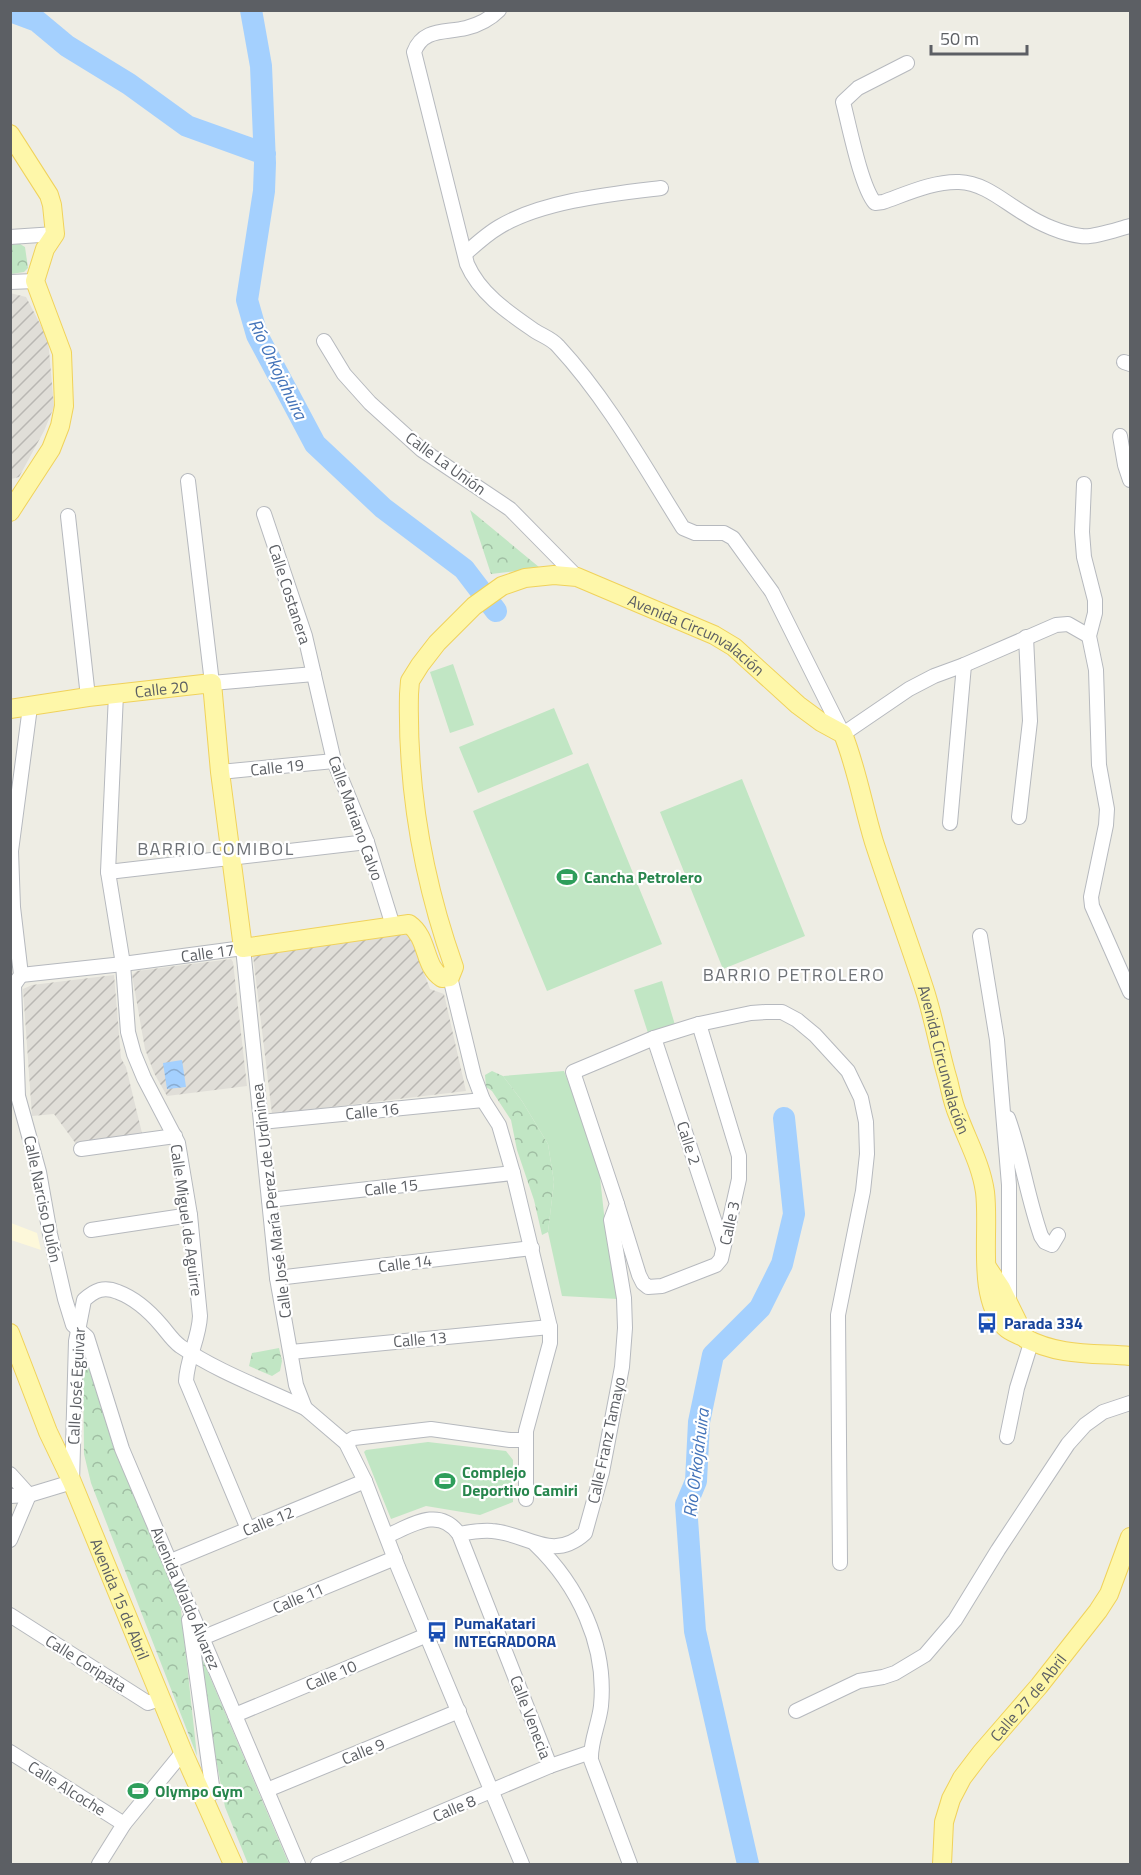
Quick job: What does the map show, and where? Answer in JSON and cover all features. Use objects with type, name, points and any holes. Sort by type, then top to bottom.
[{"type":"main road","points":[[10,134],[49,195],[55,234],[45,249],[35,281],[62,353],[64,406],[60,426],[51,448],[10,512]]},
{"type":"main road","name":"Avenida Circunvalación","points":[[450,977],[454,967],[445,943],[418,837],[408,713],[410,681],[420,665],[437,643],[474,606],[502,586],[525,578],[554,574],[577,577],[644,607],[714,634],[734,647],[798,705],[821,722],[843,734],[855,763],[874,841],[925,990],[958,1115],[985,1191],[987,1267],[1003,1308],[1029,1341]]},
{"type":"main road","points":[[213,683],[220,772],[243,948]]},
{"type":"main road","name":"Calle 20","points":[[10,709],[88,697],[213,683]]},
{"type":"main road","points":[[393,926],[409,924],[414,927],[424,942],[432,969],[442,978],[450,977]]},
{"type":"main road","name":"Calle 17","points":[[243,948],[393,926]]},
{"type":"main road","name":"Avenida 15 de Abril","points":[[10,1333],[48,1432],[72,1482],[183,1752],[233,1864]]},
{"type":"main road","points":[[1029,1341],[1052,1350],[1131,1356]]},
{"type":"main road","name":"Calle 27 de Abril","points":[[942,1864],[944,1822],[951,1799],[962,1778],[1040,1686],[1098,1611],[1109,1594],[1131,1537]]},
{"type":"street","points":[[499,10],[478,24],[425,37],[414,52],[467,264],[473,278],[481,288],[555,343],[579,370],[605,405],[682,528],[695,533],[724,533],[733,538],[772,592],[843,734],[909,689],[934,676],[1056,625],[1068,624],[1089,636]]},
{"type":"street","points":[[907,63],[858,88],[843,102],[858,160],[870,197],[875,203],[933,186],[957,182],[975,184],[1026,215],[1056,229],[1082,237],[1131,226]]},
{"type":"street","points":[[465,253],[500,226],[536,211],[564,203],[661,188]]},
{"type":"street","points":[[10,237],[55,234]]},
{"type":"street","points":[[10,282],[35,281]]},
{"type":"street","name":"Calle La Unión","points":[[324,341],[344,374],[370,403],[422,450],[510,509],[577,577]]},
{"type":"street","points":[[1120,436],[1125,465],[1131,480]]},
{"type":"street","points":[[188,481],[213,683]]},
{"type":"street","points":[[1084,484],[1082,532],[1084,557],[1095,600],[1095,613],[1089,636],[1096,670],[1099,765],[1107,808],[1106,825],[1091,897],[1092,906],[1131,992]]},
{"type":"street","name":"Calle Costanera","points":[[264,514],[305,636],[314,674]]},
{"type":"street","points":[[68,516],[88,697]]},
{"type":"street","points":[[1019,818],[1030,722],[1026,637]]},
{"type":"street","points":[[950,824],[964,665]]},
{"type":"street","name":"Calle 20","points":[[213,683],[314,674]]},
{"type":"street","name":"Calle Mariano Calvo","points":[[314,674],[334,761],[367,842],[393,926]]},
{"type":"street","name":"Calle Miguel de Aguirre","points":[[116,694],[108,872],[123,964],[128,1032],[144,1078],[176,1136],[190,1215],[200,1330],[186,1381],[248,1529]]},
{"type":"street","name":"Calle Narciso Dulón","points":[[30,707],[11,851],[13,907],[21,975],[14,985],[14,1095],[39,1172],[59,1278],[73,1325],[79,1332]]},
{"type":"street","name":"Calle 19","points":[[220,772],[334,761]]},
{"type":"street","points":[[108,872],[367,842]]},
{"type":"street","points":[[980,936],[997,1040],[1009,1185],[1003,1308]]},
{"type":"street","name":"Calle 17","points":[[21,975],[243,948]]},
{"type":"street","name":"Calle José María Perez de Urdininea","points":[[243,948],[277,1278],[296,1385],[305,1408]]},
{"type":"street","points":[[450,977],[474,1076],[483,1100],[499,1125],[513,1173],[550,1327],[550,1343],[526,1431],[526,1499]]},
{"type":"street","points":[[654,1038],[699,1024],[751,1013],[782,1012],[797,1020],[832,1052],[848,1071],[861,1098],[866,1122],[867,1154],[863,1191],[838,1315],[840,1563]]},
{"type":"street","name":"Calle 3","points":[[617,1204],[639,1275],[648,1287],[662,1287],[716,1265],[721,1259],[739,1179],[739,1156],[699,1024]]},
{"type":"street","name":"Calle Franz Tamayo","points":[[535,1544],[554,1547],[568,1545],[585,1533],[602,1472],[622,1367],[625,1328],[624,1298],[611,1220],[617,1204],[573,1072],[654,1038]]},
{"type":"street","name":"Calle 2","points":[[654,1038],[724,1248]]},
{"type":"street","points":[[1001,1099],[1019,1148],[1024,1181],[1041,1236],[1045,1242],[1052,1245],[1058,1235]]},
{"type":"street","name":"Calle 16","points":[[261,1122],[483,1100]]},
{"type":"street","points":[[81,1149],[176,1136]]},
{"type":"street","name":"Calle 15","points":[[269,1200],[513,1173]]},
{"type":"street","points":[[92,1230],[190,1215]]},
{"type":"street","name":"Calle 14","points":[[277,1278],[532,1248]]},
{"type":"street","name":"Calle José Eguivar","points":[[72,1482],[76,1341],[84,1300],[98,1290],[106,1288],[118,1292],[147,1311],[177,1343],[208,1364],[305,1408]]},
{"type":"street","name":"Calle 13","points":[[291,1352],[550,1327]]},
{"type":"street","name":"Avenida Waldo Álvarez","points":[[79,1332],[87,1337],[122,1449],[298,1864]]},
{"type":"street","points":[[1007,1437],[1029,1341]]},
{"type":"street","points":[[796,1711],[859,1681],[895,1673],[925,1655],[955,1620],[1068,1444],[1085,1425],[1104,1412],[1131,1403]]},
{"type":"street","points":[[305,1408],[346,1443],[365,1481],[522,1864]]},
{"type":"street","points":[[346,1443],[354,1438],[430,1429],[510,1440],[526,1440]]},
{"type":"street","points":[[10,1474],[29,1495]]},
{"type":"street","name":"Calle 12","points":[[171,1561],[365,1481]]},
{"type":"street","points":[[10,1496],[29,1495],[72,1482]]},
{"type":"street","points":[[10,1540],[29,1495]]},
{"type":"street","points":[[387,1536],[426,1520],[436,1519],[454,1527],[459,1534],[492,1531],[535,1544],[555,1564],[590,1624],[601,1667],[599,1724],[591,1760],[630,1864]]},
{"type":"street","name":"Calle Venecia","points":[[459,1534],[550,1766]]},
{"type":"street","name":"Calle 11","points":[[202,1638],[395,1558]]},
{"type":"street","points":[[186,1599],[213,1793],[204,1796]]},
{"type":"street","name":"Calle Coripata","points":[[10,1615],[148,1703],[162,1698]]},
{"type":"street","name":"Calle 10","points":[[235,1715],[427,1635]]},
{"type":"street","name":"Calle 9","points":[[267,1790],[459,1711]]},
{"type":"street","name":"Calle Alcoche","points":[[10,1752],[124,1824]]},
{"type":"street","points":[[99,1864],[124,1824],[183,1752]]},
{"type":"street","name":"Calle 8","points":[[318,1864],[550,1766],[591,1752]]},
{"type":"shaded area","points":[[10,293],[26,297],[48,339],[54,407],[19,477],[11,479]]},
{"type":"shaded area","points":[[409,933],[430,989],[444,994],[466,1091],[272,1114],[252,947]]},
{"type":"shaded area","points":[[231,959],[247,1086],[167,1096],[154,1073],[145,1049],[132,975],[137,971]]},
{"type":"shaded area","points":[[114,975],[121,1058],[126,1067],[142,1133],[76,1144],[54,1114],[32,1116],[23,989],[32,985]]},
{"type":"shaded area","points":[[11,1223],[37,1233],[41,1250],[11,1240]]},
{"type":"green space","points":[[20,244],[25,247],[28,268],[24,272],[11,274],[11,245]]},
{"type":"green space","points":[[470,510],[545,572],[525,570],[491,574]]},
{"type":"green space","points":[[453,664],[474,725],[450,733],[430,672]]},
{"type":"green space","points":[[554,708],[573,754],[478,793],[459,747]]},
{"type":"green space","name":"Cancha Petrolero","points":[[588,763],[662,944],[547,991],[473,811]]},
{"type":"green space","points":[[742,779],[805,936],[723,969],[660,812]]},
{"type":"green space","points":[[662,981],[675,1025],[648,1033],[634,990]]},
{"type":"green space","points":[[492,1071],[503,1076],[522,1101],[548,1144],[554,1182],[548,1232],[542,1235],[534,1200],[517,1150],[511,1120],[492,1091],[486,1087],[485,1075]]},
{"type":"green space","points":[[564,1071],[598,1159],[605,1223],[618,1299],[562,1296],[548,1232],[554,1182],[548,1144],[522,1101],[503,1076]]},
{"type":"green space","points":[[279,1348],[282,1361],[280,1371],[272,1376],[249,1366],[252,1353]]},
{"type":"green space","points":[[83,1352],[85,1352],[114,1449],[181,1610],[197,1756],[91,1483],[84,1454]]},
{"type":"green space","name":"Complejo Deportivo Camiri","points":[[428,1442],[506,1451],[513,1460],[513,1502],[480,1515],[426,1506],[391,1519],[364,1452]]},
{"type":"green space","points":[[199,1651],[289,1864],[248,1864],[225,1807],[203,1689]]},
{"type":"water","points":[[182,1060],[186,1087],[167,1089],[163,1063]]},
{"type":"waterway","name":"Río Orkojahuira","points":[[251,10],[261,66],[265,163],[264,191],[247,300],[257,335],[315,444],[383,508],[464,569],[496,611]]},
{"type":"waterway","points":[[10,11],[37,21],[67,46],[129,84],[187,126],[265,154]]},
{"type":"waterway","name":"Río Orkojahuira","points":[[748,1864],[695,1631],[686,1505],[696,1481],[699,1422],[713,1355],[760,1308],[782,1264],[794,1214],[784,1118]]},
{"type":"place","name":"Cancha Petrolero","points":[[567,877]]},
{"type":"place","name":"Parada 334","points":[[987,1323]]},
{"type":"place","name":"Complejo Deportivo Camiri","points":[[445,1481]]},
{"type":"place","name":"PumaKatari INTEGRADORA","points":[[437,1632]]},
{"type":"place","name":"Olympo Gym","points":[[138,1791]]},
{"type":"district","name":"BARRIO COMIBOL","points":[[216,848]]},
{"type":"district","name":"BARRIO PETROLERO","points":[[794,974]]}]
